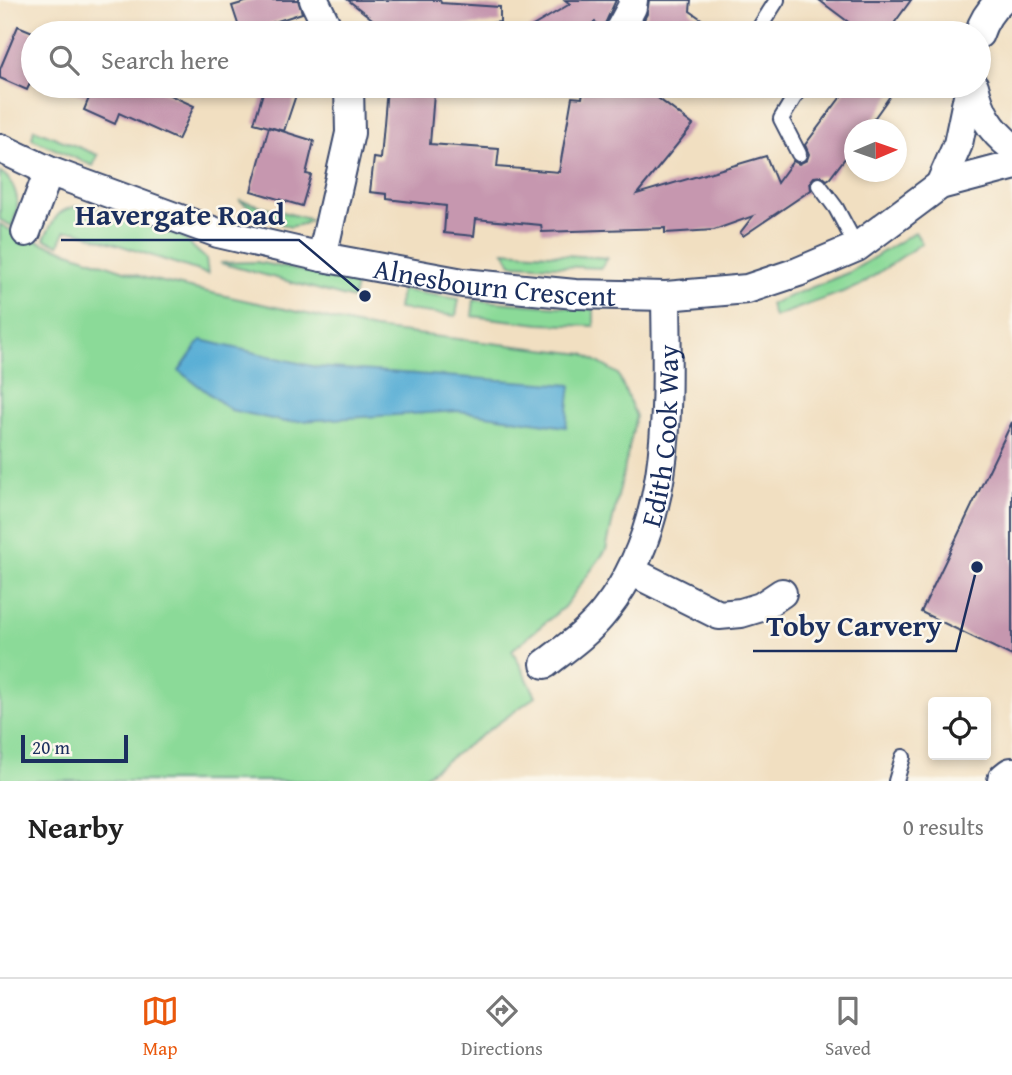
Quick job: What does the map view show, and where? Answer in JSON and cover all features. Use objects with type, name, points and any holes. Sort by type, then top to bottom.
[{"type":"main road","points":[[1007,781],[1012,777]]},
{"type":"street","points":[[314,0],[324,21]]},
{"type":"street","points":[[624,21],[633,0]]},
{"type":"street","points":[[985,21],[1001,0]]},
{"type":"street","points":[[322,257],[350,133],[349,98]]},
{"type":"street","name":"Alnesbourn Crescent","points":[[940,185],[958,144],[969,98]]},
{"type":"street","points":[[976,98],[991,127],[1012,147]]},
{"type":"street","name":"Alnesbourn Crescent","points":[[0,148],[49,171],[218,233],[322,257],[464,283],[575,294],[666,296],[747,289],[798,272],[857,247],[940,185],[1012,166]]},
{"type":"street","points":[[26,232],[49,171]]},
{"type":"street","name":"Edith Cook Way","points":[[545,664],[573,644],[605,611],[631,570],[651,519],[662,468],[666,417],[666,296]]},
{"type":"street","points":[[631,570],[719,615],[741,613],[761,607],[782,593]]},
{"type":"lane","points":[[764,21],[777,0]]},
{"type":"lane","points":[[794,98],[781,119],[799,153]]},
{"type":"lane","points":[[819,184],[836,208],[857,247]]},
{"type":"lane","points":[[895,781],[903,757]]},
{"type":"green space","points":[[34,129],[98,155],[93,166],[32,139]]},
{"type":"green space","points":[[0,172],[11,182],[17,198],[12,226],[0,220]]},
{"type":"green space","points":[[239,200],[312,220],[290,227],[261,216]]},
{"type":"green space","points":[[84,205],[181,236],[206,259],[208,274],[76,231],[65,231],[59,245],[44,239],[58,214]]},
{"type":"green space","points":[[0,224],[19,235],[145,278],[374,329],[584,354],[618,374],[636,416],[606,550],[564,607],[512,650],[536,696],[418,781],[0,781]]},
{"type":"green space","points":[[915,232],[922,243],[859,286],[774,317],[770,304],[850,272]]},
{"type":"green space","points":[[504,251],[608,258],[601,268],[511,264]]},
{"type":"green space","points":[[256,262],[357,281],[353,299],[220,263]]},
{"type":"green space","points":[[401,290],[459,299],[456,316],[398,309]]},
{"type":"green space","points":[[474,300],[594,309],[594,326],[540,324],[472,316]]},
{"type":"water","points":[[201,340],[316,367],[571,385],[566,427],[459,411],[285,422],[231,410],[179,371]]},
{"type":"building","points":[[252,0],[298,0],[302,13],[278,21],[237,21],[232,6]]},
{"type":"building","points":[[348,0],[440,0],[441,3],[500,7],[500,21],[375,21]]},
{"type":"building","points":[[565,0],[616,0],[606,21],[541,21],[570,4]]},
{"type":"building","points":[[649,0],[691,0],[690,11],[704,21],[643,21]]},
{"type":"building","points":[[819,0],[911,0],[896,21],[847,21]]},
{"type":"building","points":[[18,26],[21,27],[21,87],[0,78],[0,69]]},
{"type":"building","points":[[89,98],[176,98],[194,106],[178,140],[119,113],[115,124],[84,110]]},
{"type":"building","points":[[261,98],[295,98],[284,131],[254,123]]},
{"type":"building","points":[[386,98],[434,98],[430,144],[499,149],[497,167],[559,172],[572,98],[658,98],[693,125],[637,194],[766,156],[777,183],[793,161],[799,164],[807,160],[809,154],[805,145],[840,98],[889,98],[874,119],[844,119],[844,160],[830,178],[827,180],[822,176],[814,177],[810,182],[811,190],[743,236],[740,233],[753,216],[714,230],[665,233],[665,228],[542,232],[541,225],[476,219],[474,236],[444,233],[446,206],[387,199],[387,194],[370,192],[374,158],[381,159]]},
{"type":"building","points":[[269,127],[314,141],[306,174],[311,175],[302,206],[251,191]]},
{"type":"building","points":[[1012,422],[1012,656],[921,612]]},
{"type":"place","name":"Havergate Road","points":[[365,296]]},
{"type":"place","name":"Toby Carvery","points":[[977,567]]}]
